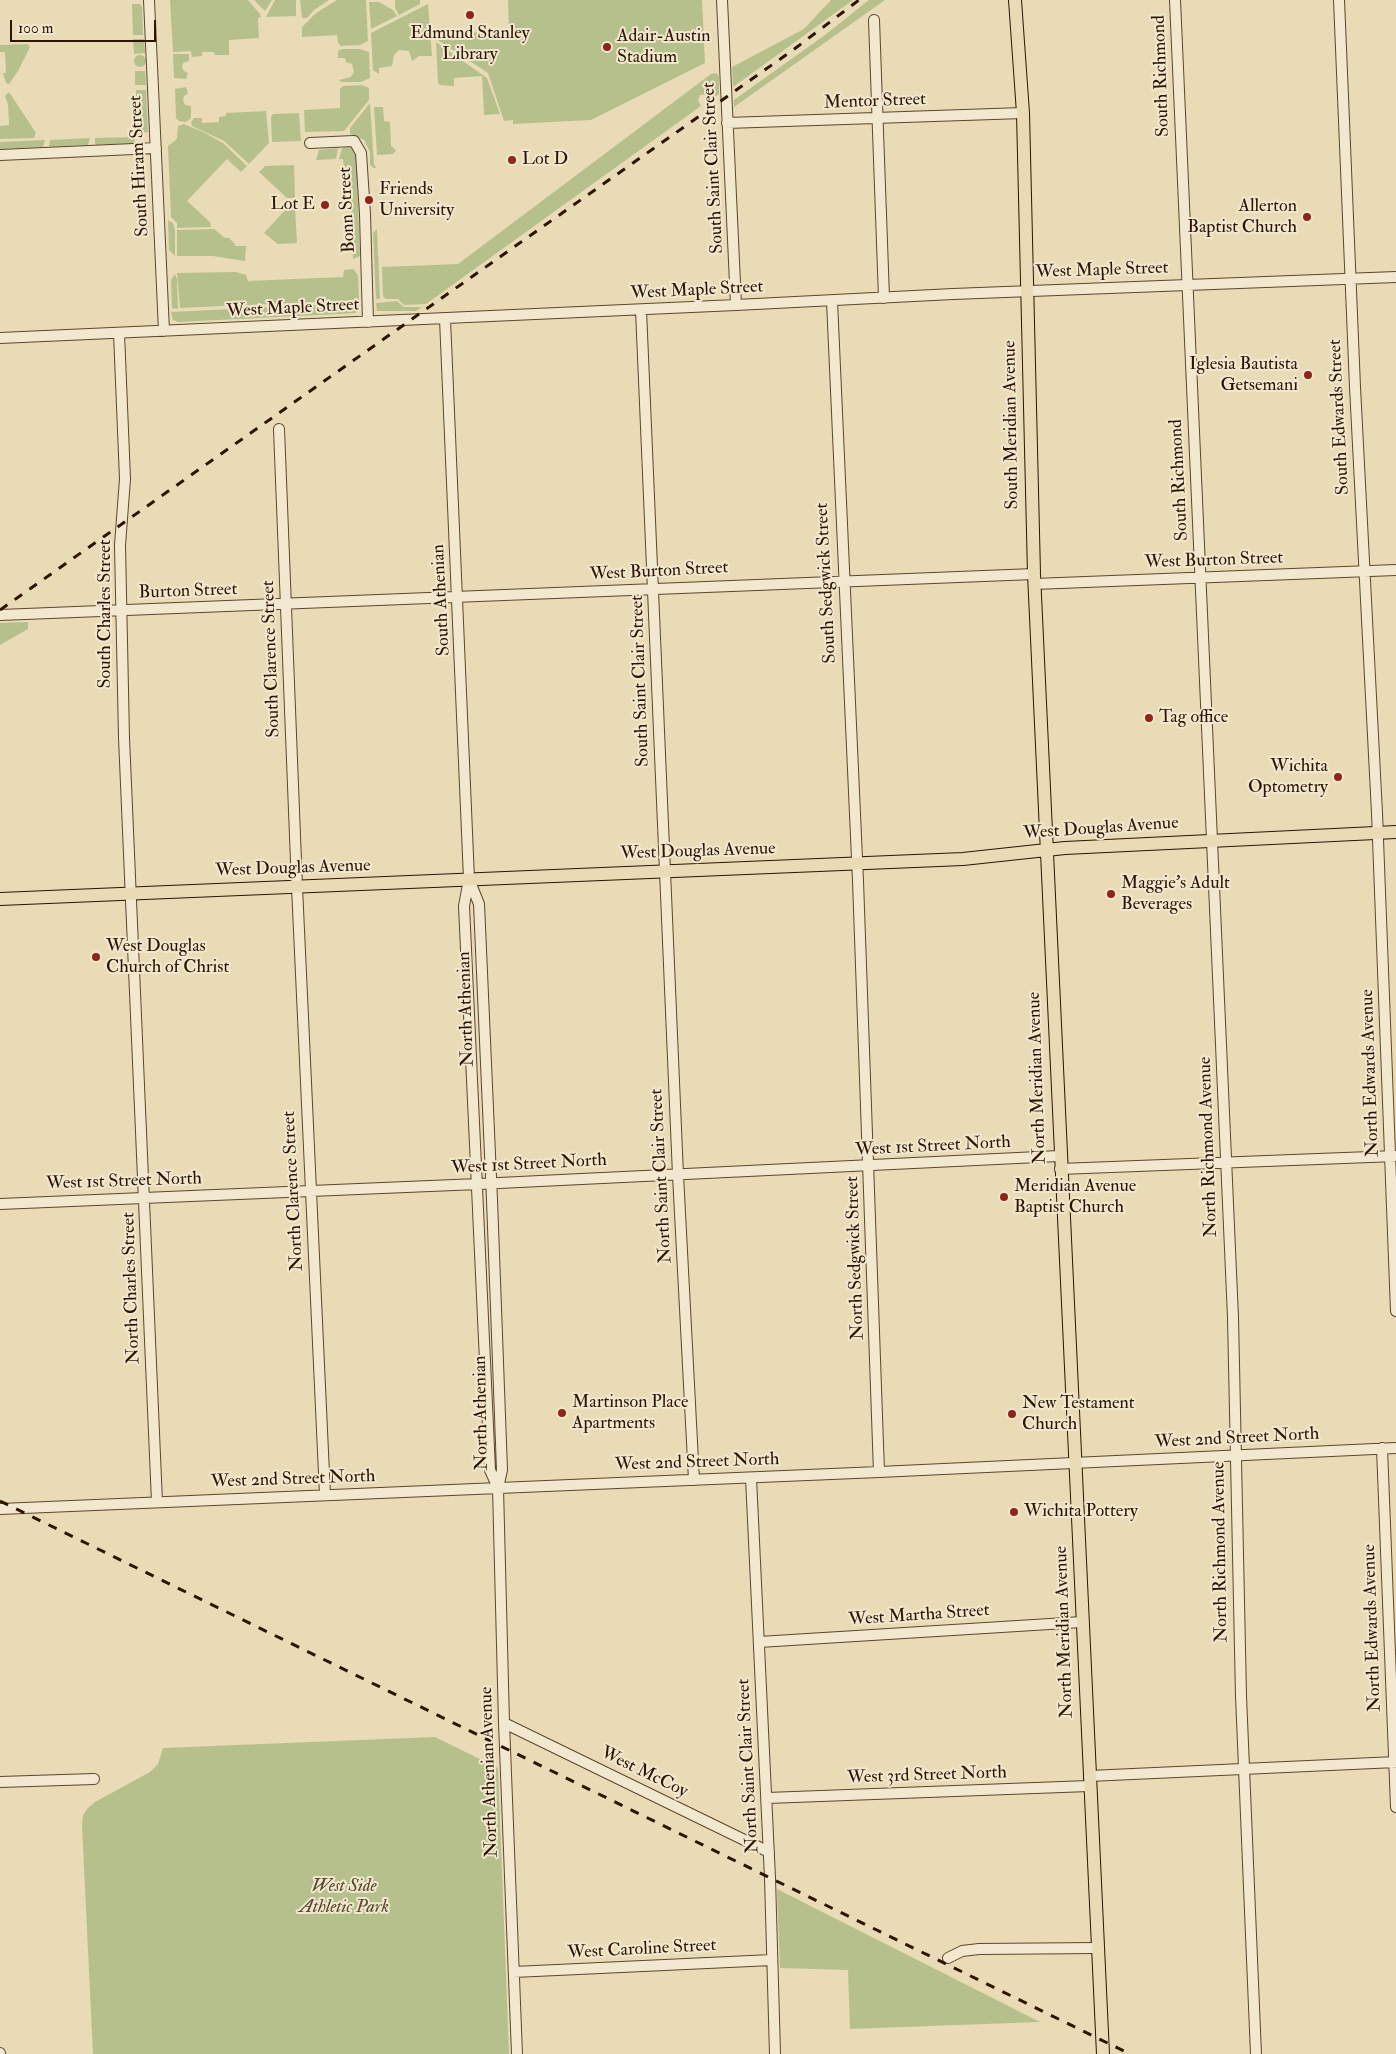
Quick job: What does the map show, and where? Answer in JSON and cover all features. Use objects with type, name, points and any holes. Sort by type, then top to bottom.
[{"type":"main road","name":"South Meridian Avenue","points":[[1015,0],[1023,113],[1034,579],[1047,850]]},
{"type":"main road","name":"West Douglas Avenue","points":[[0,899],[963,858],[1047,850],[1213,839],[1396,832]]},
{"type":"main road","name":"North Meridian Avenue","points":[[1047,850],[1102,2054]]},
{"type":"street","name":"South Hiram Street","points":[[149,0],[164,331]]},
{"type":"street","name":"South Saint Clair Street","points":[[722,0],[736,306]]},
{"type":"street","name":"South Richmond","points":[[1175,0],[1213,839]]},
{"type":"street","name":"South Edwards Street","points":[[1339,0],[1350,278],[1377,832]]},
{"type":"street","points":[[874,20],[884,298]]},
{"type":"street","name":"Mentor Street","points":[[727,123],[1023,113]]},
{"type":"street","name":"Bonn Street","points":[[310,143],[354,142],[361,153],[368,322]]},
{"type":"street","points":[[0,156],[156,148]]},
{"type":"street","name":"West Maple Street","points":[[0,338],[736,306],[1026,290],[1396,276]]},
{"type":"street","name":"South Sedgwick Street","points":[[832,301],[857,863]]},
{"type":"street","name":"South Saint Clair Street","points":[[641,310],[665,871]]},
{"type":"street","name":"South Athenian","points":[[445,319],[459,598],[469,880]]},
{"type":"street","name":"South Charles Street","points":[[119,333],[126,479],[120,545],[121,611],[132,894]]},
{"type":"street","name":"South Clarence Street","points":[[279,429],[297,887]]},
{"type":"street","name":"West Burton Street","points":[[286,605],[844,580],[1201,578],[1396,570]]},
{"type":"street","name":"Burton Street","points":[[0,615],[286,605]]},
{"type":"street","name":"North Edwards Avenue","points":[[1377,832],[1393,1156],[1396,1312]]},
{"type":"street","name":"North Richmond Avenue","points":[[1213,839],[1233,1317],[1244,1768],[1256,2054]]},
{"type":"street","name":"North Sedgwick Street","points":[[857,863],[879,1472]]},
{"type":"street","name":"North Saint Clair Street","points":[[665,871],[694,1480]]},
{"type":"street","name":"North Athenian","points":[[469,880],[479,904],[502,1470],[498,1488]]},
{"type":"street","name":"North Athenian","points":[[469,880],[464,906],[490,1470],[498,1488]]},
{"type":"street","name":"North Clarence Street","points":[[297,887],[325,1495]]},
{"type":"street","name":"North Charles Street","points":[[132,894],[157,1502]]},
{"type":"street","name":"West 1st Street North","points":[[0,1204],[869,1166],[1060,1162],[1226,1163],[1393,1156]]},
{"type":"street","name":"North Edwards Avenue","points":[[1382,1448],[1396,1807]]},
{"type":"street","name":"West 2nd Street North","points":[[0,1509],[1074,1464],[1396,1448]]},
{"type":"street","name":"North Saint Clair Street","points":[[751,1478],[767,1798],[776,2054]]},
{"type":"street","name":"North Athenian Avenue","points":[[498,1488],[504,1723],[517,2054]]},
{"type":"street","name":"West Martha Street","points":[[759,1642],[1082,1622]]},
{"type":"street","name":"West McCoy","points":[[504,1723],[769,1852]]},
{"type":"street","name":"West 3rd Street North","points":[[767,1798],[1089,1781],[1244,1768],[1395,1762]]},
{"type":"street","points":[[0,1782],[94,1779]]},
{"type":"street","points":[[948,1958],[962,1952],[978,1949],[1097,1948]]},
{"type":"street","name":"West Caroline Street","points":[[514,1972],[772,1960]]},
{"type":"green space","points":[[170,0],[248,0],[261,17],[258,18],[259,38],[229,40],[229,55],[215,55],[214,52],[202,52],[202,56],[192,57],[191,51],[173,52]]},
{"type":"green space","points":[[254,0],[272,0],[265,11]]},
{"type":"green space","points":[[275,0],[296,0],[296,16],[266,17]]},
{"type":"green space","points":[[300,0],[329,0],[314,10],[307,18],[302,18]]},
{"type":"green space","points":[[337,0],[366,0],[368,41],[360,45],[341,46],[338,43],[337,35],[302,37],[302,27],[316,13]]},
{"type":"green space","points":[[395,0],[420,0],[420,4],[399,15],[395,8]]},
{"type":"green space","name":"Adair-Austin Stadium","points":[[508,0],[702,0],[705,63],[591,120],[513,124],[513,120],[504,121],[488,73],[436,39],[436,34],[509,31]]},
{"type":"green space","points":[[831,0],[853,0],[733,87],[732,67],[804,29]]},
{"type":"green space","points":[[869,0],[885,0],[734,107],[734,100],[825,35]]},
{"type":"green space","points":[[369,2],[379,2],[393,10],[397,16],[371,29]]},
{"type":"green space","points":[[132,4],[140,4],[142,7],[143,35],[133,35]]},
{"type":"green space","points":[[428,4],[432,56],[419,56],[412,61],[409,51],[399,50],[394,55],[392,66],[379,68],[379,74],[373,70],[371,33]]},
{"type":"green space","points":[[133,39],[144,39],[145,53],[134,54]]},
{"type":"green space","points":[[436,42],[487,78],[500,114],[484,115],[482,76],[454,78],[454,86],[440,85],[438,83]]},
{"type":"green space","points":[[28,44],[30,47],[18,71],[9,84],[6,83],[3,73],[6,73],[5,52],[0,52],[0,45]]},
{"type":"green space","points":[[342,49],[360,49],[369,52],[370,78],[361,82],[341,82],[339,80],[351,77],[354,72],[352,64],[346,62],[345,58],[338,58],[338,51]]},
{"type":"green space","points":[[173,54],[189,54],[189,61],[183,63],[182,67],[188,73],[186,79],[174,78]]},
{"type":"green space","points":[[138,55],[142,55],[146,61],[142,67],[138,67],[134,63],[134,59]]},
{"type":"green space","points":[[135,71],[145,71],[146,85],[135,85]]},
{"type":"green space","points":[[716,73],[719,76],[719,94],[711,100],[708,94],[700,95],[698,101],[701,106],[426,304],[404,305],[398,299],[386,299],[383,296],[382,267],[458,264],[711,74]]},
{"type":"green space","points":[[362,85],[369,88],[369,100],[344,131],[305,132],[304,110],[340,108],[340,89],[343,86]]},
{"type":"green space","points":[[186,87],[188,94],[184,96],[183,100],[185,105],[191,106],[191,118],[186,122],[179,121],[176,118],[175,89]]},
{"type":"green space","points":[[136,90],[146,90],[148,132],[137,134]]},
{"type":"green space","points":[[9,92],[36,133],[34,138],[0,139],[0,126],[9,125],[8,104],[5,96]]},
{"type":"green space","points":[[370,103],[374,164],[376,168],[370,165],[370,152],[364,140],[350,134],[350,128]]},
{"type":"green space","points":[[374,107],[383,107],[384,121],[390,122],[391,146],[396,150],[393,154],[377,155]]},
{"type":"green space","points":[[266,111],[269,143],[249,164],[224,141],[192,126],[191,122],[194,118],[202,118],[202,123],[219,122],[219,117],[226,116],[226,113]]},
{"type":"green space","points":[[299,113],[301,141],[272,142],[271,117],[273,114]]},
{"type":"green space","points":[[184,124],[223,143],[247,166],[241,172],[227,159],[187,201],[210,222],[211,227],[177,228],[177,223],[171,217],[168,146],[177,139],[178,126]]},
{"type":"green space","points":[[135,137],[134,143],[96,145],[95,143],[95,138]]},
{"type":"green space","points":[[90,138],[88,145],[49,147],[50,140]]},
{"type":"green space","points":[[45,140],[43,147],[0,149],[0,142]]},
{"type":"green space","points":[[351,147],[356,151],[360,256],[353,259],[350,167],[344,167],[343,159],[339,159],[342,148]]},
{"type":"green space","points":[[338,148],[336,159],[316,160],[319,150]]},
{"type":"green space","points":[[294,165],[295,198],[287,198],[259,172],[265,166]]},
{"type":"green space","points":[[295,207],[297,243],[278,244],[264,233],[287,208]]},
{"type":"green space","points":[[168,220],[173,223],[175,230],[175,256],[169,250]]},
{"type":"green space","points":[[214,229],[225,238],[229,238],[236,245],[234,246],[246,246],[245,261],[213,256],[177,256],[177,230]]},
{"type":"green space","points":[[377,229],[380,299],[376,299],[373,233]]},
{"type":"green space","points":[[353,269],[358,275],[359,300],[180,308],[177,273],[236,272],[246,275],[248,281],[343,277],[344,270]]},
{"type":"green space","points":[[175,274],[177,279],[178,309],[172,308],[171,280]]},
{"type":"green space","points":[[397,301],[404,307],[422,307],[416,311],[377,311],[376,303]]},
{"type":"green space","points":[[359,304],[356,313],[178,322],[173,320],[171,312]]},
{"type":"green space","points":[[28,622],[28,629],[0,645],[0,623]]},
{"type":"green space","name":"West Side Athletic Park","points":[[435,1737],[498,1768],[509,2054],[93,2054],[82,1826],[83,1815],[88,1808],[95,1802],[150,1772],[158,1764],[163,1748]]},
{"type":"green space","points":[[777,1889],[1040,2022],[850,2029],[848,1970],[780,1968]]},
{"type":"railway","points":[[0,610],[793,50],[859,0]]},
{"type":"railway","points":[[0,1501],[1130,2054]]},
{"type":"place","name":"Edmund Stanley Library","points":[[470,15]]},
{"type":"place","name":"Adair-Austin Stadium","points":[[607,47]]},
{"type":"place","name":"Lot D","points":[[512,160]]},
{"type":"place","name":"Friends University","points":[[369,200]]},
{"type":"place","name":"Lot E","points":[[325,205]]},
{"type":"place","name":"Allerton Baptist Church","points":[[1307,217]]},
{"type":"place","name":"Iglesia Bautista Getsemani","points":[[1308,375]]},
{"type":"place","name":"Tag office","points":[[1149,718]]},
{"type":"place","name":"Wichita Optometry","points":[[1338,777]]},
{"type":"place","name":"Maggie's Adult Beverages","points":[[1111,894]]},
{"type":"place","name":"West Douglas Church of Christ","points":[[96,957]]},
{"type":"place","name":"Meridian Avenue Baptist Church","points":[[1004,1197]]},
{"type":"place","name":"Martinson Place Apartments","points":[[562,1413]]},
{"type":"place","name":"New Testament Church","points":[[1012,1414]]},
{"type":"place","name":"Wichita Pottery","points":[[1014,1512]]}]
